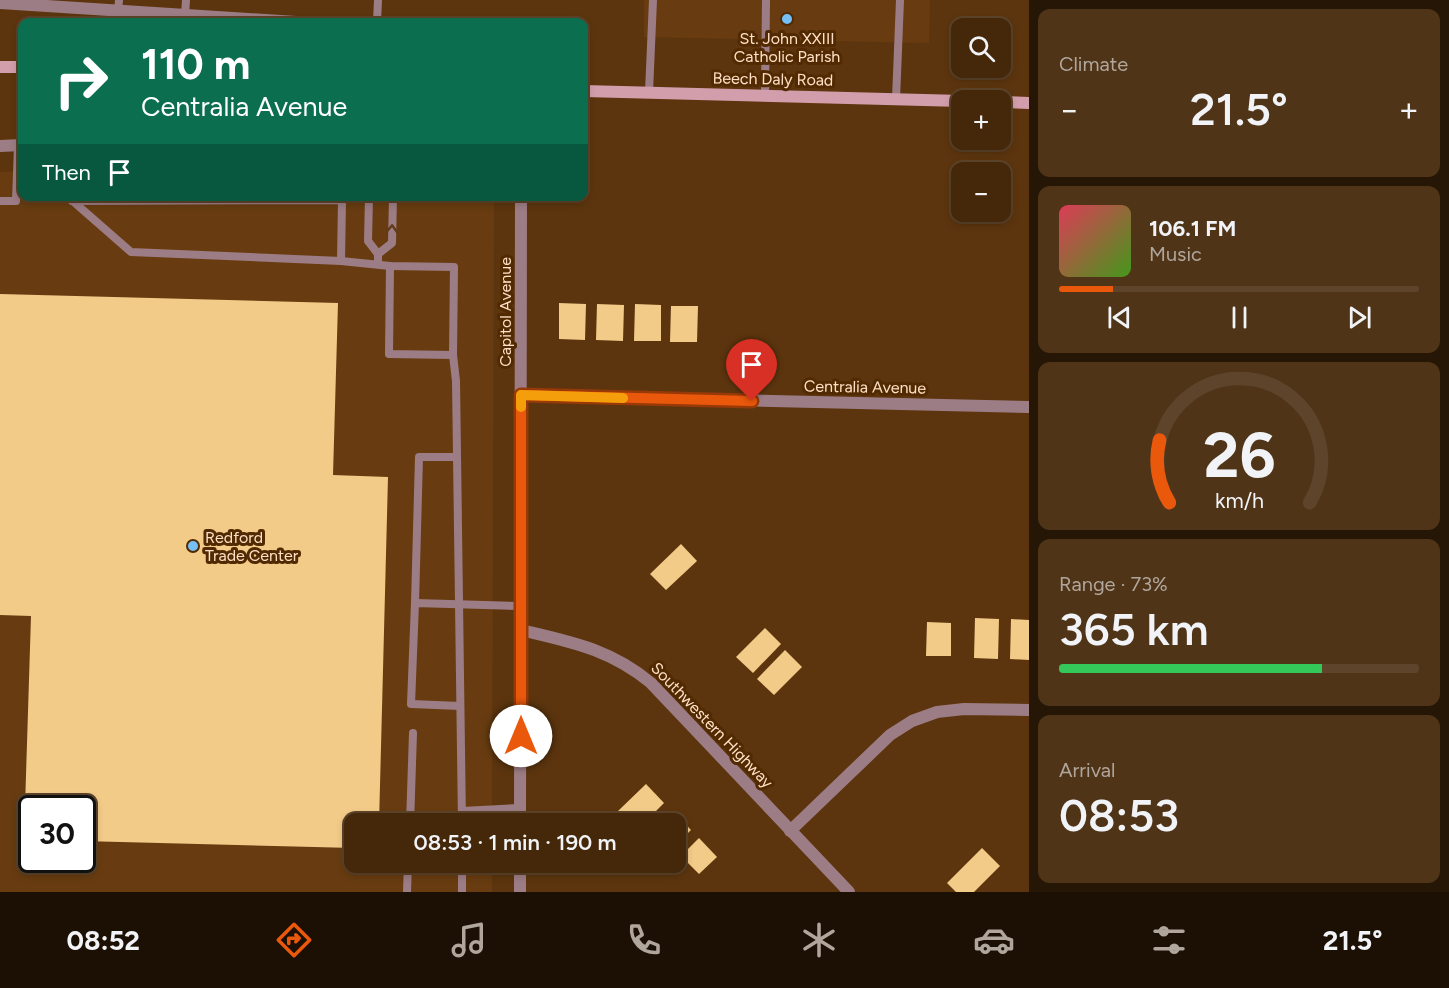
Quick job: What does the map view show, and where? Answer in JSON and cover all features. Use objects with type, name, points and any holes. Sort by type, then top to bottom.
[{"type":"main road","points":[[0,67],[18,67]]},
{"type":"main road","name":"Beech Daly Road","points":[[588,91],[951,101]]},
{"type":"main road","points":[[1011,102],[1029,103]]},
{"type":"street","points":[[0,3],[118,5],[185,15],[233,18]]},
{"type":"street","points":[[0,146],[18,146]]},
{"type":"street","name":"Capitol Avenue","points":[[520,813],[521,201]]},
{"type":"street","name":"Centralia Avenue","points":[[521,395],[1029,407]]},
{"type":"street","name":"Southwestern Highway","points":[[521,630],[603,652],[634,669],[651,683],[849,892]]},
{"type":"street","points":[[790,831],[890,735],[912,721],[937,712],[964,709],[1029,711]]},
{"type":"street","points":[[520,873],[520,892]]},
{"type":"lane","points":[[185,15],[186,0]]},
{"type":"lane","points":[[377,18],[378,0]]},
{"type":"lane","points":[[649,92],[653,0]]},
{"type":"lane","points":[[765,95],[766,0]]},
{"type":"lane","points":[[896,99],[900,0]]},
{"type":"lane","points":[[0,201],[16,201],[18,174]]},
{"type":"lane","points":[[71,201],[131,252],[341,261],[390,266],[454,267],[453,355],[456,381],[462,811],[520,808]]},
{"type":"lane","points":[[341,261],[342,201]]},
{"type":"lane","points":[[369,201],[368,241],[378,254],[378,264]]},
{"type":"lane","points":[[378,254],[392,243],[393,201]]},
{"type":"lane","points":[[390,266],[389,354],[453,355]]},
{"type":"lane","points":[[457,457],[419,457],[411,704],[460,706]]},
{"type":"lane","points":[[414,603],[521,606]]},
{"type":"lane","points":[[410,813],[413,733]]},
{"type":"lane","points":[[408,873],[408,892]]},
{"type":"lane","points":[[462,873],[462,892]]},
{"type":"shaded area","name":"St. John XXIII Catholic Parish","points":[[644,0],[930,0],[929,43],[644,37]]},
{"type":"shaded area","points":[[18,171],[18,201],[494,201],[492,813],[344,813],[344,873],[492,873],[492,892],[0,892],[0,172]]},
{"type":"building","name":"Redford Trade Center","points":[[0,294],[338,303],[333,475],[388,477],[379,813],[344,813],[344,848],[96,841],[96,795],[25,795],[31,616],[0,615]]},
{"type":"building","points":[[559,303],[586,304],[585,340],[559,339]]},
{"type":"building","points":[[597,304],[624,305],[623,341],[596,340]]},
{"type":"building","points":[[635,304],[661,305],[661,341],[634,341]]},
{"type":"building","points":[[671,306],[698,306],[697,342],[670,342]]},
{"type":"building","points":[[681,544],[697,561],[666,590],[650,574]]},
{"type":"building","points":[[975,618],[999,619],[998,659],[974,658]]},
{"type":"building","points":[[1011,619],[1029,620],[1029,660],[1010,659]]},
{"type":"building","points":[[927,622],[951,623],[951,656],[926,656]]},
{"type":"building","points":[[765,628],[781,644],[753,673],[736,657]]},
{"type":"building","points":[[785,650],[802,667],[774,695],[757,679]]},
{"type":"building","points":[[646,784],[664,803],[654,813],[620,813],[618,811]]},
{"type":"building","points":[[686,825],[691,830],[686,835]]},
{"type":"building","points":[[699,838],[717,857],[699,874],[686,861],[686,851]]},
{"type":"building","points":[[982,848],[1000,866],[974,892],[956,892],[947,883]]},
{"type":"slow traffic","points":[[521,407],[521,395],[623,398]]},
{"type":"place","name":"St. John XXIII Catholic Parish","points":[[787,19]]},
{"type":"place","name":"Redford Trade Center","points":[[193,546]]},
{"type":"route","points":[[521,736],[521,395],[752,401]]}]
